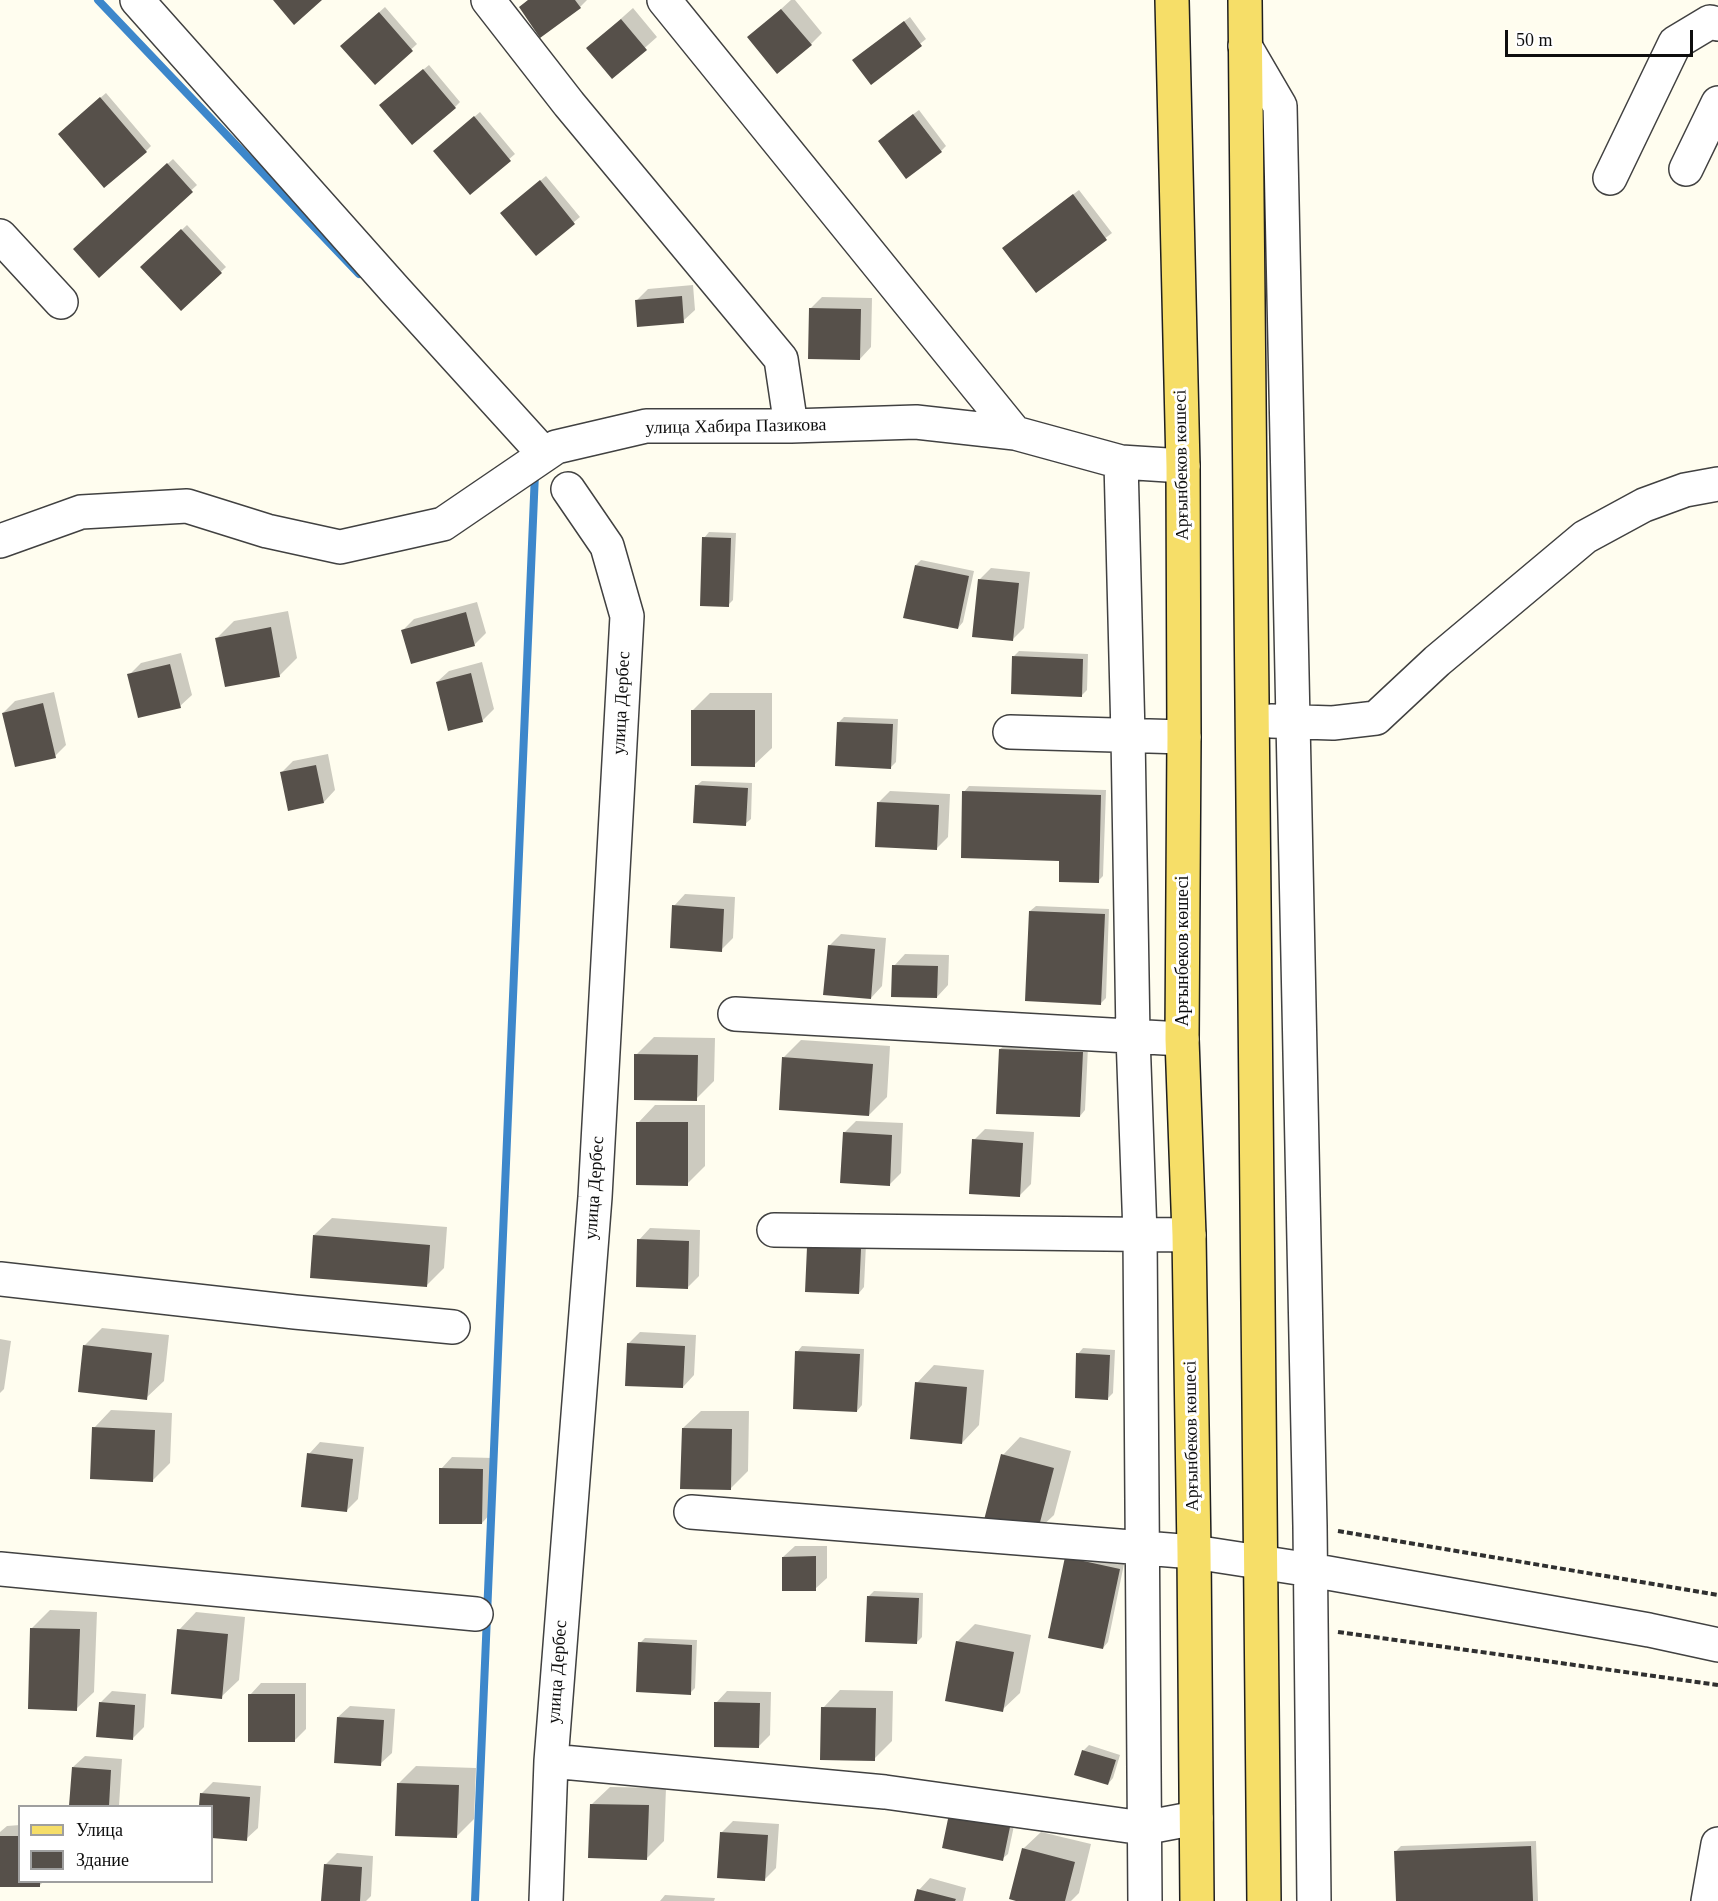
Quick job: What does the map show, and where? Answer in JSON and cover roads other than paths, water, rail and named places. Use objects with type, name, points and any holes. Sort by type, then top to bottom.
[{"type":"main road","name":"Арғынбеков көшесі","points":[[1172,0],[1182,466],[1184,736],[1182,1039],[1189,1235],[1197,1901]]},
{"type":"main road","points":[[1245,0],[1264,1901]]},
{"type":"street","points":[[137,0],[544,454]]},
{"type":"street","points":[[488,0],[569,104],[782,359],[791,426]]},
{"type":"street","points":[[664,0],[1015,433]]},
{"type":"street","points":[[1610,178],[1675,43],[1710,22],[1718,24]]},
{"type":"street","points":[[1245,46],[1280,106],[1311,1570],[1314,1901]]},
{"type":"street","points":[[1686,170],[1718,103]]},
{"type":"street","points":[[0,236],[62,302]]},
{"type":"street","name":"улица Хабира Пазикова","points":[[0,541],[81,512],[187,506],[267,531],[340,547],[443,524],[556,447],[646,426],[791,426],[916,422],[1015,433],[1121,462],[1182,466]]},
{"type":"street","points":[[1121,462],[1133,1036],[1140,1234],[1145,1901]]},
{"type":"street","points":[[1252,720],[1332,723],[1376,718],[1437,661],[1585,537],[1644,505],[1685,490],[1718,484]]},
{"type":"street","name":"улица Дербес","points":[[546,1901],[552,1761],[595,1197],[627,616],[607,546],[568,489]]},
{"type":"street","points":[[1010,732],[1184,736]]},
{"type":"street","points":[[735,1014],[1182,1039]]},
{"type":"street","points":[[774,1230],[1189,1235]]},
{"type":"street","points":[[0,1279],[453,1327]]},
{"type":"street","points":[[691,1512],[1194,1552],[1311,1570],[1649,1630],[1718,1645]]},
{"type":"street","points":[[0,1569],[476,1614]]},
{"type":"street","points":[[552,1761],[885,1792],[1143,1828],[1196,1818]]},
{"type":"street","points":[[1708,1901],[1718,1844]]},
{"type":"waterway","points":[[98,0],[359,274]]},
{"type":"waterway","points":[[475,1901],[535,473]]}]
